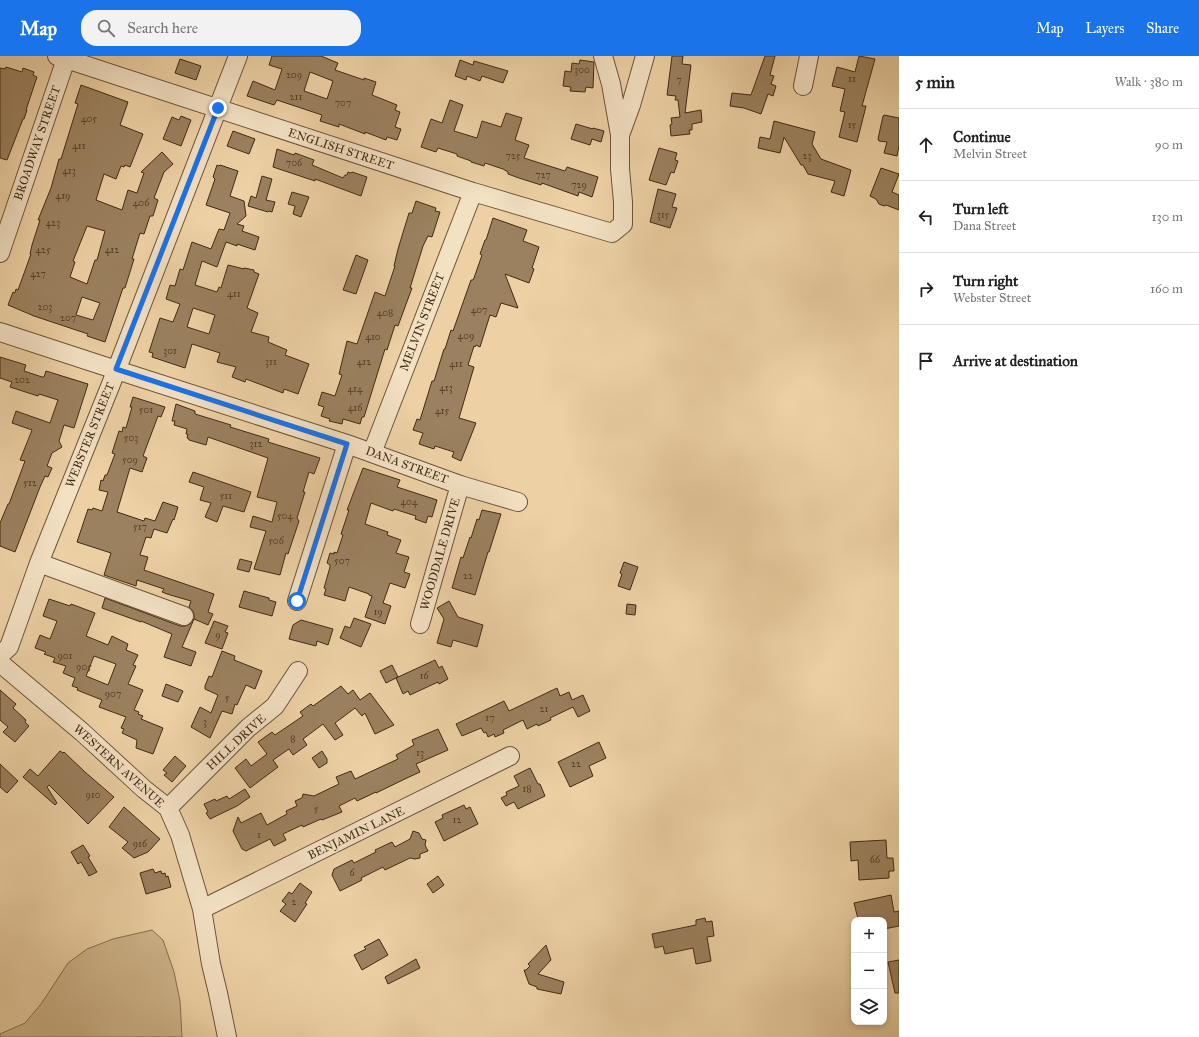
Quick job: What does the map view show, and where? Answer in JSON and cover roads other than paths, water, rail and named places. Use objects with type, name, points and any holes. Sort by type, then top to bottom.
[{"type":"street","name":"WEBSTER STREET","points":[[0,655],[9,647],[39,564],[238,56]]},
{"type":"street","points":[[603,56],[611,84],[620,135]]},
{"type":"street","points":[[620,135],[632,105],[645,56]]},
{"type":"street","points":[[803,86],[809,56]]},
{"type":"street","name":"ENGLISH STREET","points":[[63,57],[473,192],[612,233],[623,224],[620,135]]},
{"type":"street","name":"BROADWAY STREET","points":[[0,253],[63,57]]},
{"type":"street","name":"MELVIN STREET","points":[[372,453],[473,192]]},
{"type":"street","name":"DANA STREET","points":[[0,332],[347,444],[460,485],[518,502]]},
{"type":"street","points":[[297,601],[347,444]]},
{"type":"street","name":"WOODDALE DRIVE","points":[[420,624],[460,485]]},
{"type":"street","points":[[39,564],[184,616]]},
{"type":"street","name":"WESTERN AVENUE","points":[[0,663],[82,732],[168,808],[180,835],[202,909],[211,964],[227,1037]]},
{"type":"street","name":"HILL DRIVE","points":[[168,808],[248,728],[275,706],[298,671]]},
{"type":"street","name":"BENJAMIN LANE","points":[[202,909],[510,756]]}]
